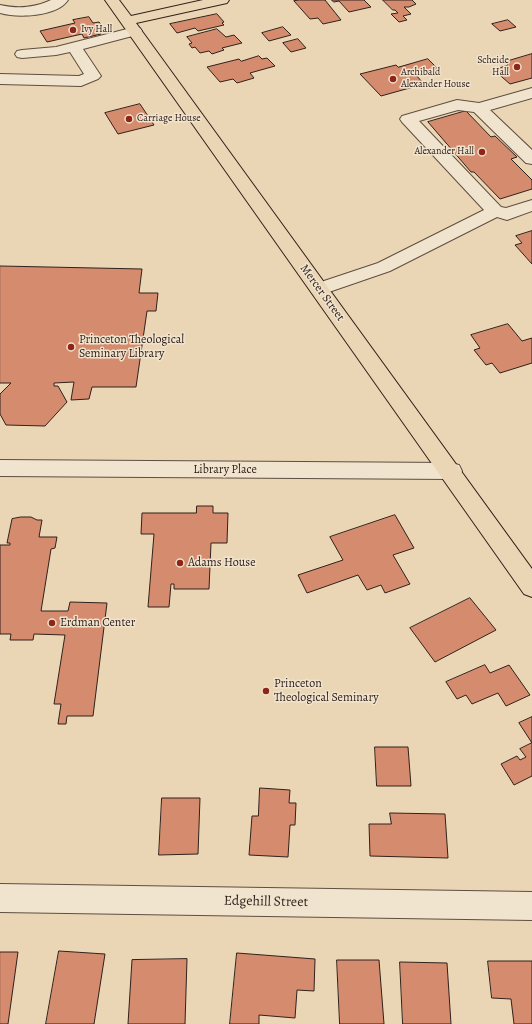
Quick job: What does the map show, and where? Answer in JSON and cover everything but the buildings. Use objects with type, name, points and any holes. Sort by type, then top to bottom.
[{"type":"main road","name":"Mercer Street","points":[[112,0],[532,587]]},
{"type":"main road","points":[[131,26],[222,0]]},
{"type":"street","points":[[0,9],[7,12],[25,12],[49,6],[61,0]]},
{"type":"street","points":[[22,54],[56,51],[74,47],[131,26]]},
{"type":"street","points":[[0,79],[81,81],[93,76],[74,47]]},
{"type":"street","points":[[532,93],[479,108],[457,105],[408,119],[495,211],[507,214],[532,205]]},
{"type":"street","points":[[479,108],[532,159]]},
{"type":"street","points":[[319,289],[384,267],[495,211]]},
{"type":"street","name":"Library Place","points":[[0,468],[450,471]]},
{"type":"street","name":"Edgehill Street","points":[[0,898],[532,906]]},
{"type":"place","name":"Ivy Hall","points":[[73,30]]},
{"type":"place","name":"Scheide Hall","points":[[517,67]]},
{"type":"place","name":"Archibald Alexander House","points":[[393,79]]},
{"type":"place","name":"Carriage House","points":[[129,119]]},
{"type":"place","name":"Alexander Hall","points":[[482,152]]},
{"type":"place","name":"Princeton Theological Seminary Library","points":[[71,347]]},
{"type":"place","name":"Adams House","points":[[180,563]]},
{"type":"place","name":"Erdman Center","points":[[52,623]]},
{"type":"place","name":"Princeton Theological Seminary","points":[[266,691]]}]
